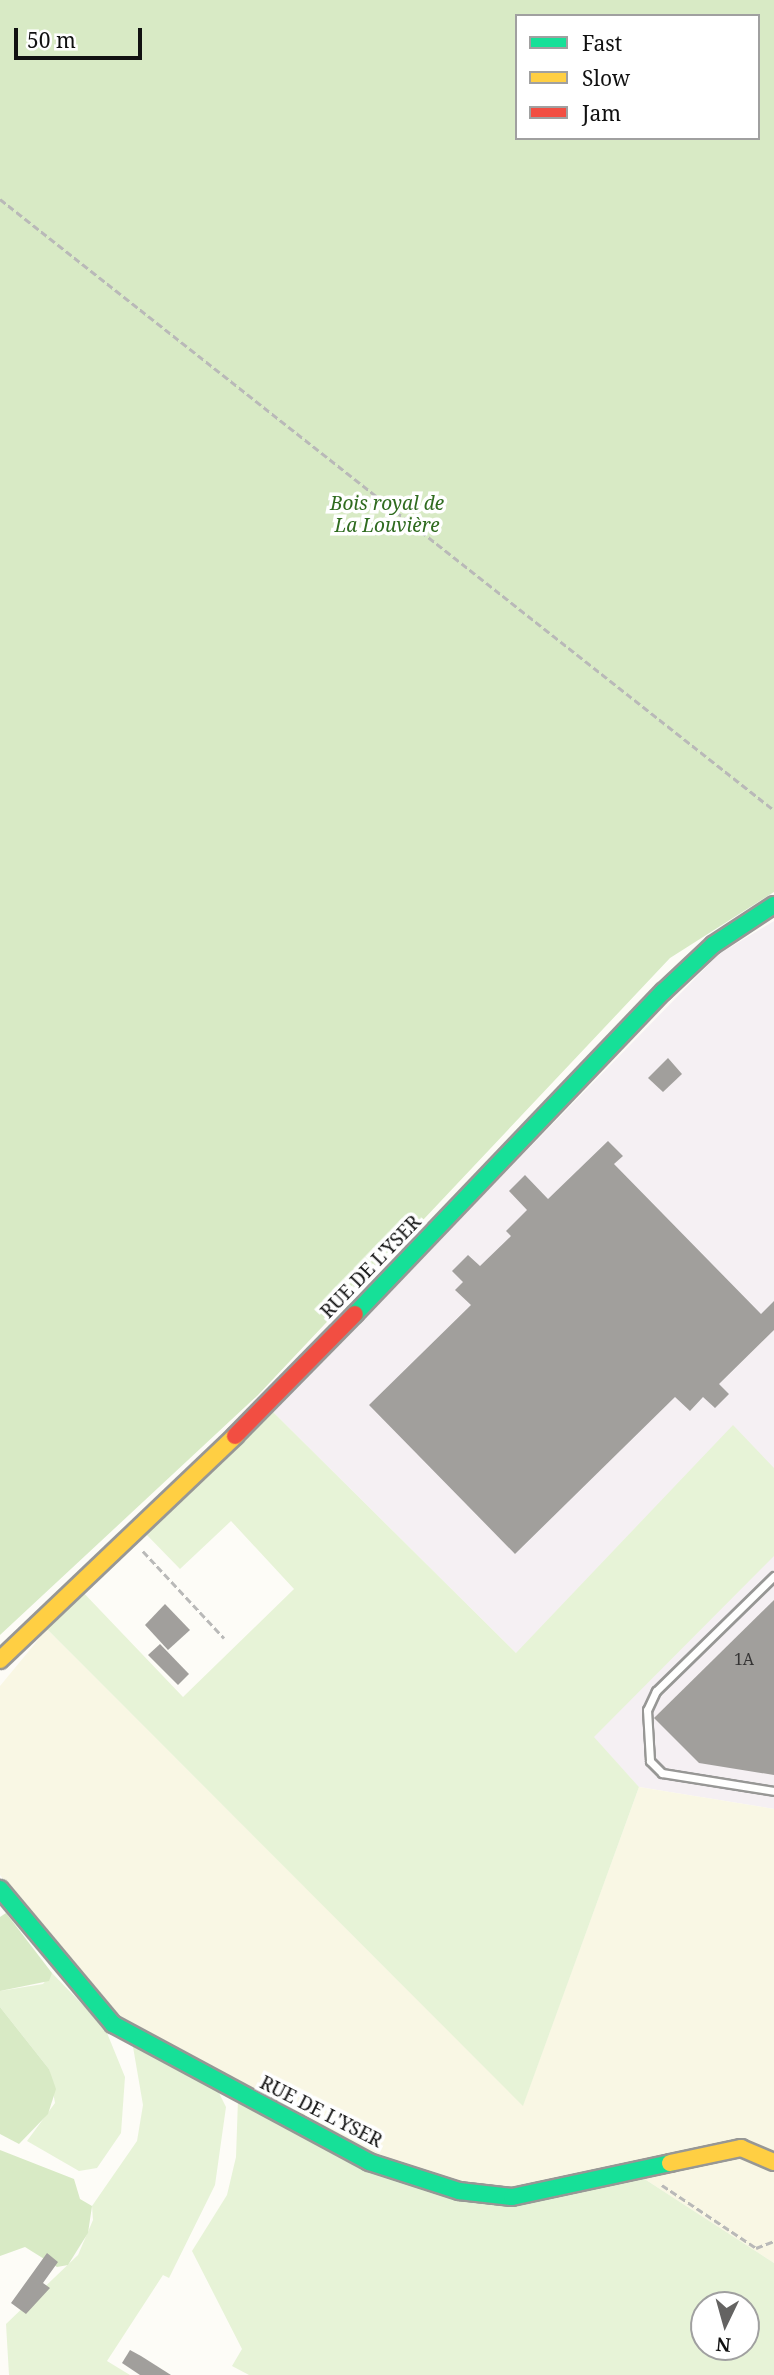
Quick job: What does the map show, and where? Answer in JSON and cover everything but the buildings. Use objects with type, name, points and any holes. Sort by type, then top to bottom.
[{"type":"street","name":"RUE DE L'YSER","points":[[0,1660],[132,1539],[663,992],[713,944],[774,905]]},
{"type":"street","name":"RUE DE L'YSER","points":[[0,1889],[113,2024],[328,2144],[413,2177],[488,2196],[512,2197],[643,2173],[741,2148],[774,2162]]},
{"type":"lane","points":[[774,1576],[656,1691],[647,1710],[650,1761],[662,1773],[774,1791]]},
{"type":"path","points":[[0,199],[774,810]]},
{"type":"path","points":[[132,1539],[224,1638]]},
{"type":"path","points":[[643,2173],[756,2248],[774,2241]]},
{"type":"shaded area","points":[[774,921],[774,1809],[639,1787],[516,1653],[272,1411],[719,954]]},
{"type":"shaded area","points":[[47,1629],[523,2105],[639,1787],[774,1809],[774,2263],[643,2178],[515,2191],[462,2186],[372,2154],[159,2042],[108,2008],[0,1875],[0,1686]]},
{"type":"green space","name":"Bois royal de La Louvière","points":[[0,0],[774,0],[774,892],[670,958],[258,1395],[0,1635]]},
{"type":"green space","points":[[272,1411],[516,1653],[733,1425],[774,1468],[774,1556],[594,1737],[639,1787],[523,2106],[41,1623],[79,1588],[183,1697],[294,1589],[231,1521],[180,1569],[142,1530]]},
{"type":"green space","points":[[6,1913],[52,1973],[49,1981],[0,1991],[0,1917]]},
{"type":"green space","points":[[52,1973],[105,2028],[125,2077],[121,2133],[97,2168],[79,2171],[27,2141],[55,2103],[49,2069],[0,2007],[0,1991],[43,1984]]},
{"type":"green space","points":[[0,2007],[49,2069],[56,2089],[48,2114],[19,2144],[0,2134]]},
{"type":"green space","points":[[132,2041],[216,2087],[226,2107],[215,2185],[169,2278],[163,2275],[107,2361],[130,2375],[9,2375],[6,2324],[78,2255],[93,2220],[92,2206],[137,2141],[143,2105]]},
{"type":"green space","points":[[238,2099],[460,2199],[643,2178],[774,2263],[774,2375],[249,2375],[232,2366],[242,2349],[192,2251],[227,2195],[236,2157]]},
{"type":"green space","points":[[0,2150],[74,2179],[80,2199],[92,2206],[88,2233],[68,2265],[57,2267],[25,2247],[0,2256]]},
{"type":"traffic: fast","points":[[355,1314],[663,992],[713,945],[774,905]]},
{"type":"traffic: fast","points":[[0,1889],[113,2024],[369,2162],[459,2191],[512,2197],[670,2163]]},
{"type":"traffic: slow","points":[[0,1660],[235,1436]]},
{"type":"traffic: slow","points":[[670,2163],[741,2148],[774,2162]]},
{"type":"traffic: jam","points":[[235,1436],[355,1314]]}]
